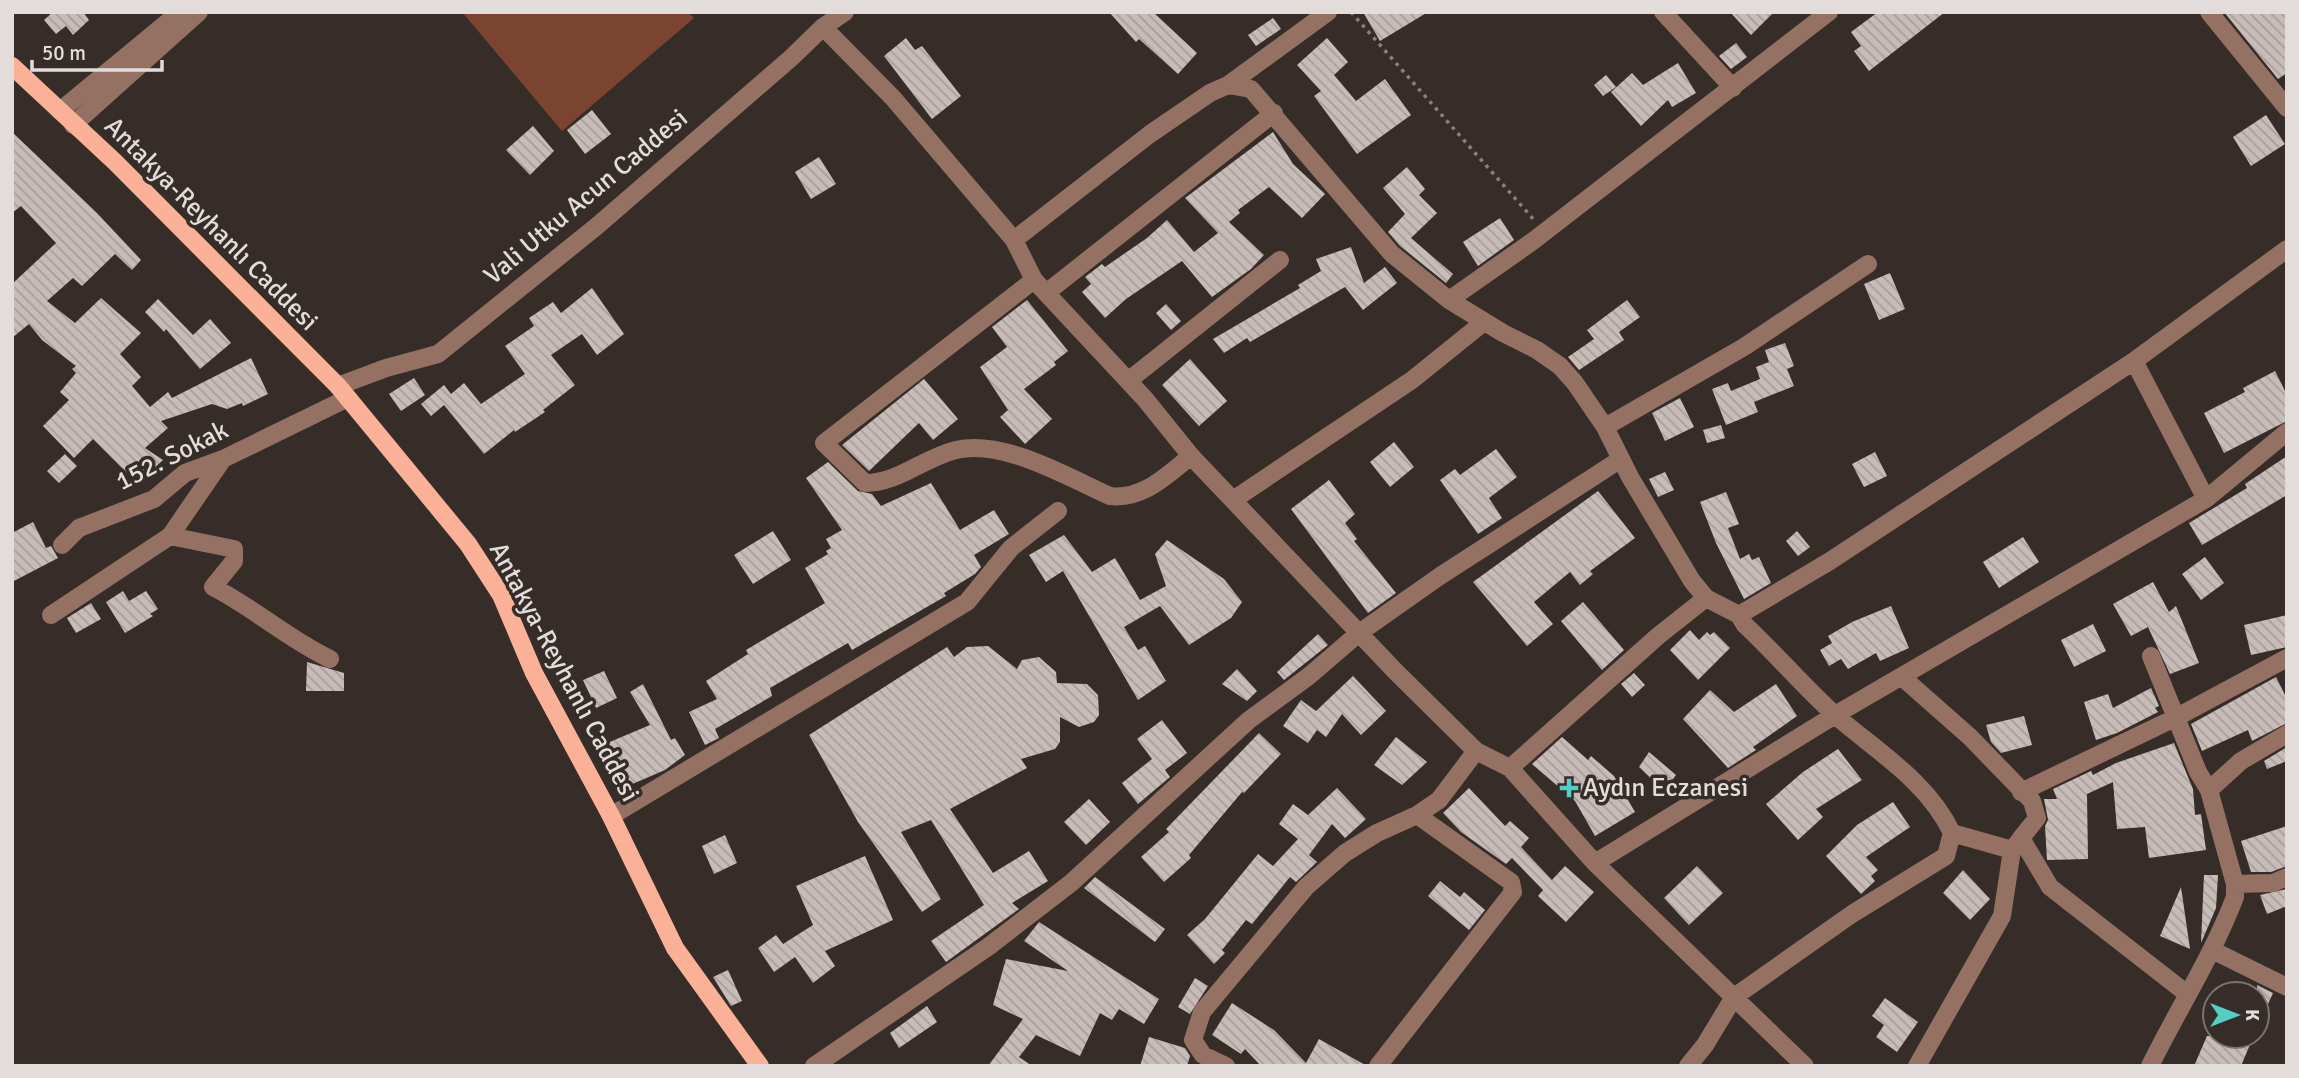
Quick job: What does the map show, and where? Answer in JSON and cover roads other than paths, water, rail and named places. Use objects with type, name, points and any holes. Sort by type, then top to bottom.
[{"type":"main road","name":"Antakya-Reyhanlı Caddesi","points":[[12,66],[115,162],[343,392],[468,544],[501,596],[534,673],[611,816],[675,948],[760,1066]]},
{"type":"street","points":[[60,111],[180,12]]},
{"type":"street","points":[[73,125],[199,12]]},
{"type":"street","name":"Vali Utku Acun Caddesi","points":[[343,392],[386,368],[438,354],[597,226],[823,27],[845,12]]},
{"type":"street","points":[[1014,240],[1150,134],[1210,93],[1228,85],[1328,12]]},
{"type":"street","points":[[1663,12],[1733,88]]},
{"type":"street","points":[[1449,300],[1545,232],[1733,88],[1808,18],[1829,12]]},
{"type":"street","points":[[2209,12],[2287,108]]},
{"type":"street","points":[[823,27],[893,98],[1014,240],[1040,286],[1128,381],[1191,456],[1359,633],[1476,751],[1510,768],[1595,863],[1805,1066]]},
{"type":"street","points":[[1228,85],[1251,89],[1392,254],[1449,300],[1560,366],[1605,427],[1662,533],[1706,598],[1739,615],[1745,625],[1835,715],[1918,786],[1943,814],[1952,833],[1946,856],[1852,914],[1734,997],[1705,1045],[1688,1066]]},
{"type":"street","points":[[1191,456],[1152,488],[1122,498],[1110,496],[1034,461],[983,449],[956,450],[884,483],[865,483],[824,443],[1040,286],[1163,203],[1274,113]]},
{"type":"street","points":[[1739,615],[1830,561],[2134,361],[2287,249]]},
{"type":"street","points":[[1128,381],[1280,260]]},
{"type":"street","points":[[1605,427],[1744,347],[1868,264]]},
{"type":"street","points":[[1233,500],[1412,380],[1484,321]]},
{"type":"street","points":[[2134,361],[2206,499]]},
{"type":"street","name":"152. Sokak","points":[[62,545],[79,528],[154,499],[186,473],[223,459],[343,392]]},
{"type":"street","points":[[1595,863],[1835,715],[2206,499],[2287,432]]},
{"type":"street","points":[[51,615],[170,536],[223,459]]},
{"type":"street","points":[[814,1066],[988,947],[1071,883],[1249,720],[1309,676],[1359,633],[1440,576],[1621,459]]},
{"type":"street","points":[[611,816],[967,602],[1011,548],[1058,511]]},
{"type":"street","points":[[170,536],[234,549],[234,561],[213,587],[240,601],[300,643],[330,659]]},
{"type":"street","points":[[1510,768],[1658,636],[1706,598]]},
{"type":"street","points":[[2150,1066],[2186,993],[2201,974],[2235,897],[2235,884],[2210,790],[2198,772],[2151,656]]},
{"type":"street","points":[[2021,792],[2177,717],[2287,658]]},
{"type":"street","points":[[1902,677],[1970,737],[2032,801],[2037,818],[2016,844],[2002,916],[1917,1066]]},
{"type":"street","points":[[2210,790],[2241,761],[2287,734]]},
{"type":"street","points":[[1226,1066],[1203,1055],[1193,1040],[1202,1012],[1306,887],[1345,853],[1377,833],[1417,815],[1439,800],[1476,751]]},
{"type":"street","points":[[1378,1066],[1513,892],[1511,882],[1417,815]]},
{"type":"street","points":[[1952,833],[2016,844],[2050,887],[2186,993]]},
{"type":"street","points":[[2235,884],[2273,883],[2287,877]]},
{"type":"street","points":[[2212,950],[2287,987]]},
{"type":"place","name":"Aydın Eczanesi","points":[[1569,788]]}]
